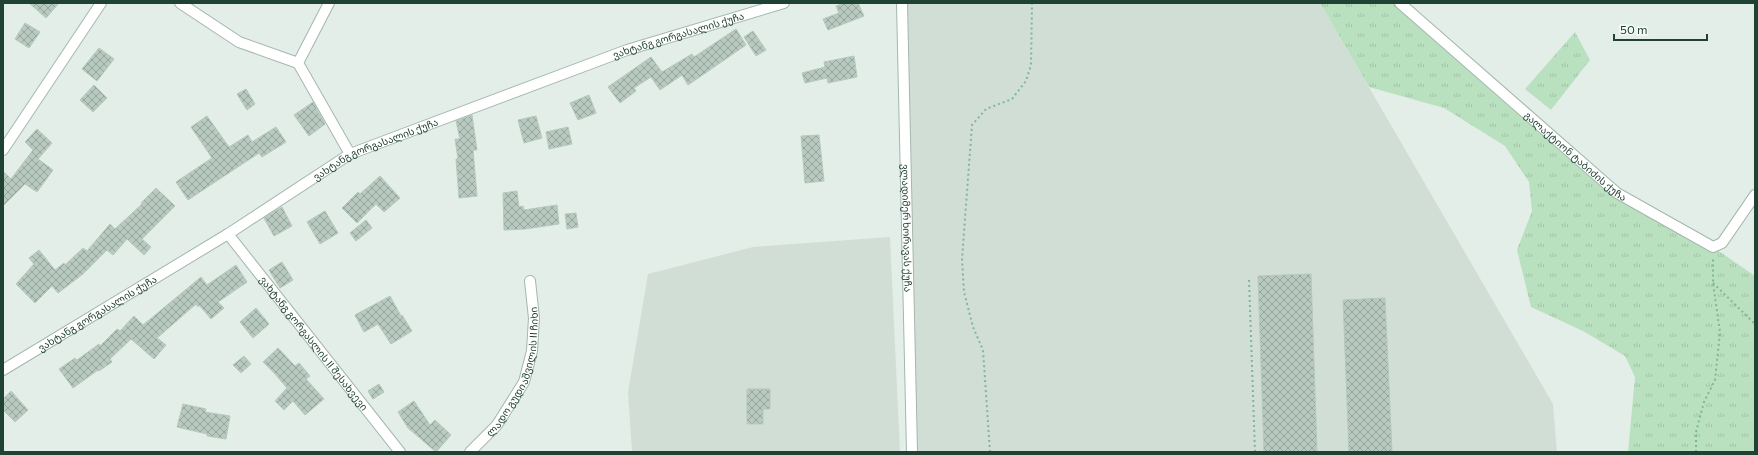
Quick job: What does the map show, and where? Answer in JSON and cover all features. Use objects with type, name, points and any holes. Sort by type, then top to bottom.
[{"type":"street","points":[[3,150],[101,3]]},
{"type":"street","points":[[180,3],[239,42],[298,63],[350,154]]},
{"type":"street","points":[[298,63],[329,3]]},
{"type":"street","name":"ვახტანგ გორგასალის ქუჩა","points":[[3,370],[228,234],[350,154],[627,50],[784,3]]},
{"type":"street","name":"ვლადიმერ ხორავას ქუჩა","points":[[902,3],[912,452]]},
{"type":"street","name":"გალაქტიონ ტაბიძის ქუჩა","points":[[1400,3],[1617,193],[1712,247]]},
{"type":"street","points":[[1712,247],[1722,243],[1755,195]]},
{"type":"street","name":"ვახტანგ გორგასლის II შესახვევი","points":[[228,234],[400,452]]},
{"type":"street","name":"ლადო გუდიაშვილის II ჩიხი","points":[[470,452],[497,425],[524,382],[532,351],[534,318],[530,281]]},
{"type":"path","points":[[990,452],[983,350],[972,327],[964,292],[962,259],[972,124],[986,109],[1012,99],[1026,81],[1031,65],[1032,3]]},
{"type":"path","points":[[1696,452],[1696,432],[1704,402],[1715,380],[1720,332],[1713,283],[1712,247]]},
{"type":"path","points":[[1249,280],[1255,452]]},
{"type":"path","points":[[1713,283],[1755,324]]},
{"type":"shaded area","points":[[907,3],[1320,3],[1553,404],[1557,452],[912,452]]},
{"type":"shaded area","points":[[890,237],[900,452],[632,452],[628,392],[648,274],[753,247]]},
{"type":"green space","points":[[1320,3],[1400,3],[1617,193],[1713,247],[1755,276],[1755,452],[1628,452],[1635,377],[1625,356],[1583,331],[1531,307],[1517,250],[1532,211],[1529,182],[1505,146],[1444,108],[1369,87]]},
{"type":"green space","points":[[1575,32],[1590,60],[1551,110],[1525,89]]},
{"type":"building","points":[[29,3],[59,3],[46,18]]},
{"type":"building","points":[[844,3],[858,3],[864,16],[828,30],[823,19],[839,13],[836,6]]},
{"type":"building","points":[[25,23],[40,32],[29,48],[15,39]]},
{"type":"building","points":[[736,29],[746,45],[688,85],[682,75],[660,90],[651,77],[634,88],[636,91],[620,103],[608,87],[651,57],[662,72],[692,54],[694,57]]},
{"type":"building","points":[[753,31],[766,50],[756,56],[744,37]]},
{"type":"building","points":[[99,48],[114,59],[97,81],[82,69]]},
{"type":"building","points":[[854,56],[857,77],[828,83],[827,78],[805,83],[802,73],[825,67],[824,62]]},
{"type":"building","points":[[94,85],[107,98],[93,112],[80,100]]},
{"type":"building","points":[[246,89],[255,104],[247,110],[237,94]]},
{"type":"building","points":[[589,95],[596,113],[578,120],[570,103]]},
{"type":"building","points":[[313,102],[325,124],[309,136],[294,115]]},
{"type":"building","points":[[472,115],[477,150],[473,150],[477,196],[459,198],[456,159],[458,159],[455,139],[460,139],[456,121]]},
{"type":"building","points":[[207,116],[229,147],[248,135],[252,142],[276,127],[286,142],[262,157],[259,153],[188,200],[176,182],[212,158],[191,127]]},
{"type":"building","points":[[536,116],[542,138],[524,143],[518,120]]},
{"type":"building","points":[[568,127],[572,144],[549,149],[546,132]]},
{"type":"building","points":[[37,129],[52,143],[38,159],[53,170],[37,192],[25,184],[3,206],[3,171],[11,179],[33,150],[25,142]]},
{"type":"building","points":[[819,135],[824,181],[805,183],[801,136]]},
{"type":"building","points":[[380,176],[400,198],[384,212],[376,204],[357,223],[342,208],[358,192],[360,194]]},
{"type":"building","points":[[156,188],[175,206],[142,239],[151,247],[144,255],[127,239],[113,255],[107,250],[83,274],[58,293],[52,286],[35,303],[16,284],[34,264],[29,258],[39,250],[55,270],[64,263],[65,265],[83,248],[87,251],[110,224],[115,229],[142,204],[141,203]]},
{"type":"building","points":[[517,191],[519,207],[523,206],[524,210],[557,205],[559,224],[525,229],[504,230],[503,193]]},
{"type":"building","points":[[282,207],[292,226],[274,236],[264,218]]},
{"type":"building","points":[[325,211],[338,233],[320,244],[307,222]]},
{"type":"building","points":[[576,213],[578,227],[567,229],[565,214]]},
{"type":"building","points":[[366,220],[372,228],[356,241],[350,233]]},
{"type":"building","points":[[282,262],[293,280],[280,288],[269,270]]},
{"type":"building","points":[[236,265],[247,282],[218,302],[224,308],[211,319],[199,305],[198,307],[196,304],[157,338],[166,345],[154,359],[131,339],[110,359],[112,362],[73,388],[59,369],[75,358],[77,360],[99,344],[100,346],[117,329],[120,331],[134,316],[143,325],[201,277],[207,285]]},
{"type":"building","points":[[1311,274],[1317,452],[1264,452],[1258,276]]},
{"type":"building","points":[[390,296],[401,316],[402,315],[412,331],[391,344],[378,324],[364,332],[355,315]]},
{"type":"building","points":[[1385,298],[1392,452],[1349,452],[1343,300]]},
{"type":"building","points":[[256,308],[269,324],[253,338],[240,322]]},
{"type":"building","points":[[278,348],[295,366],[299,363],[310,376],[306,379],[324,399],[305,415],[293,401],[284,410],[275,401],[287,388],[263,362]]},
{"type":"building","points":[[244,356],[251,364],[241,373],[233,365]]},
{"type":"building","points":[[379,384],[384,392],[373,399],[368,391]]},
{"type":"building","points":[[747,389],[770,389],[770,409],[763,409],[763,424],[747,424]]},
{"type":"building","points":[[11,391],[28,410],[15,422],[3,410],[3,399]]},
{"type":"building","points":[[414,401],[430,425],[435,420],[451,435],[436,452],[408,428],[398,412]]},
{"type":"building","points":[[183,404],[206,409],[205,412],[230,416],[226,439],[207,436],[207,434],[177,427]]}]
